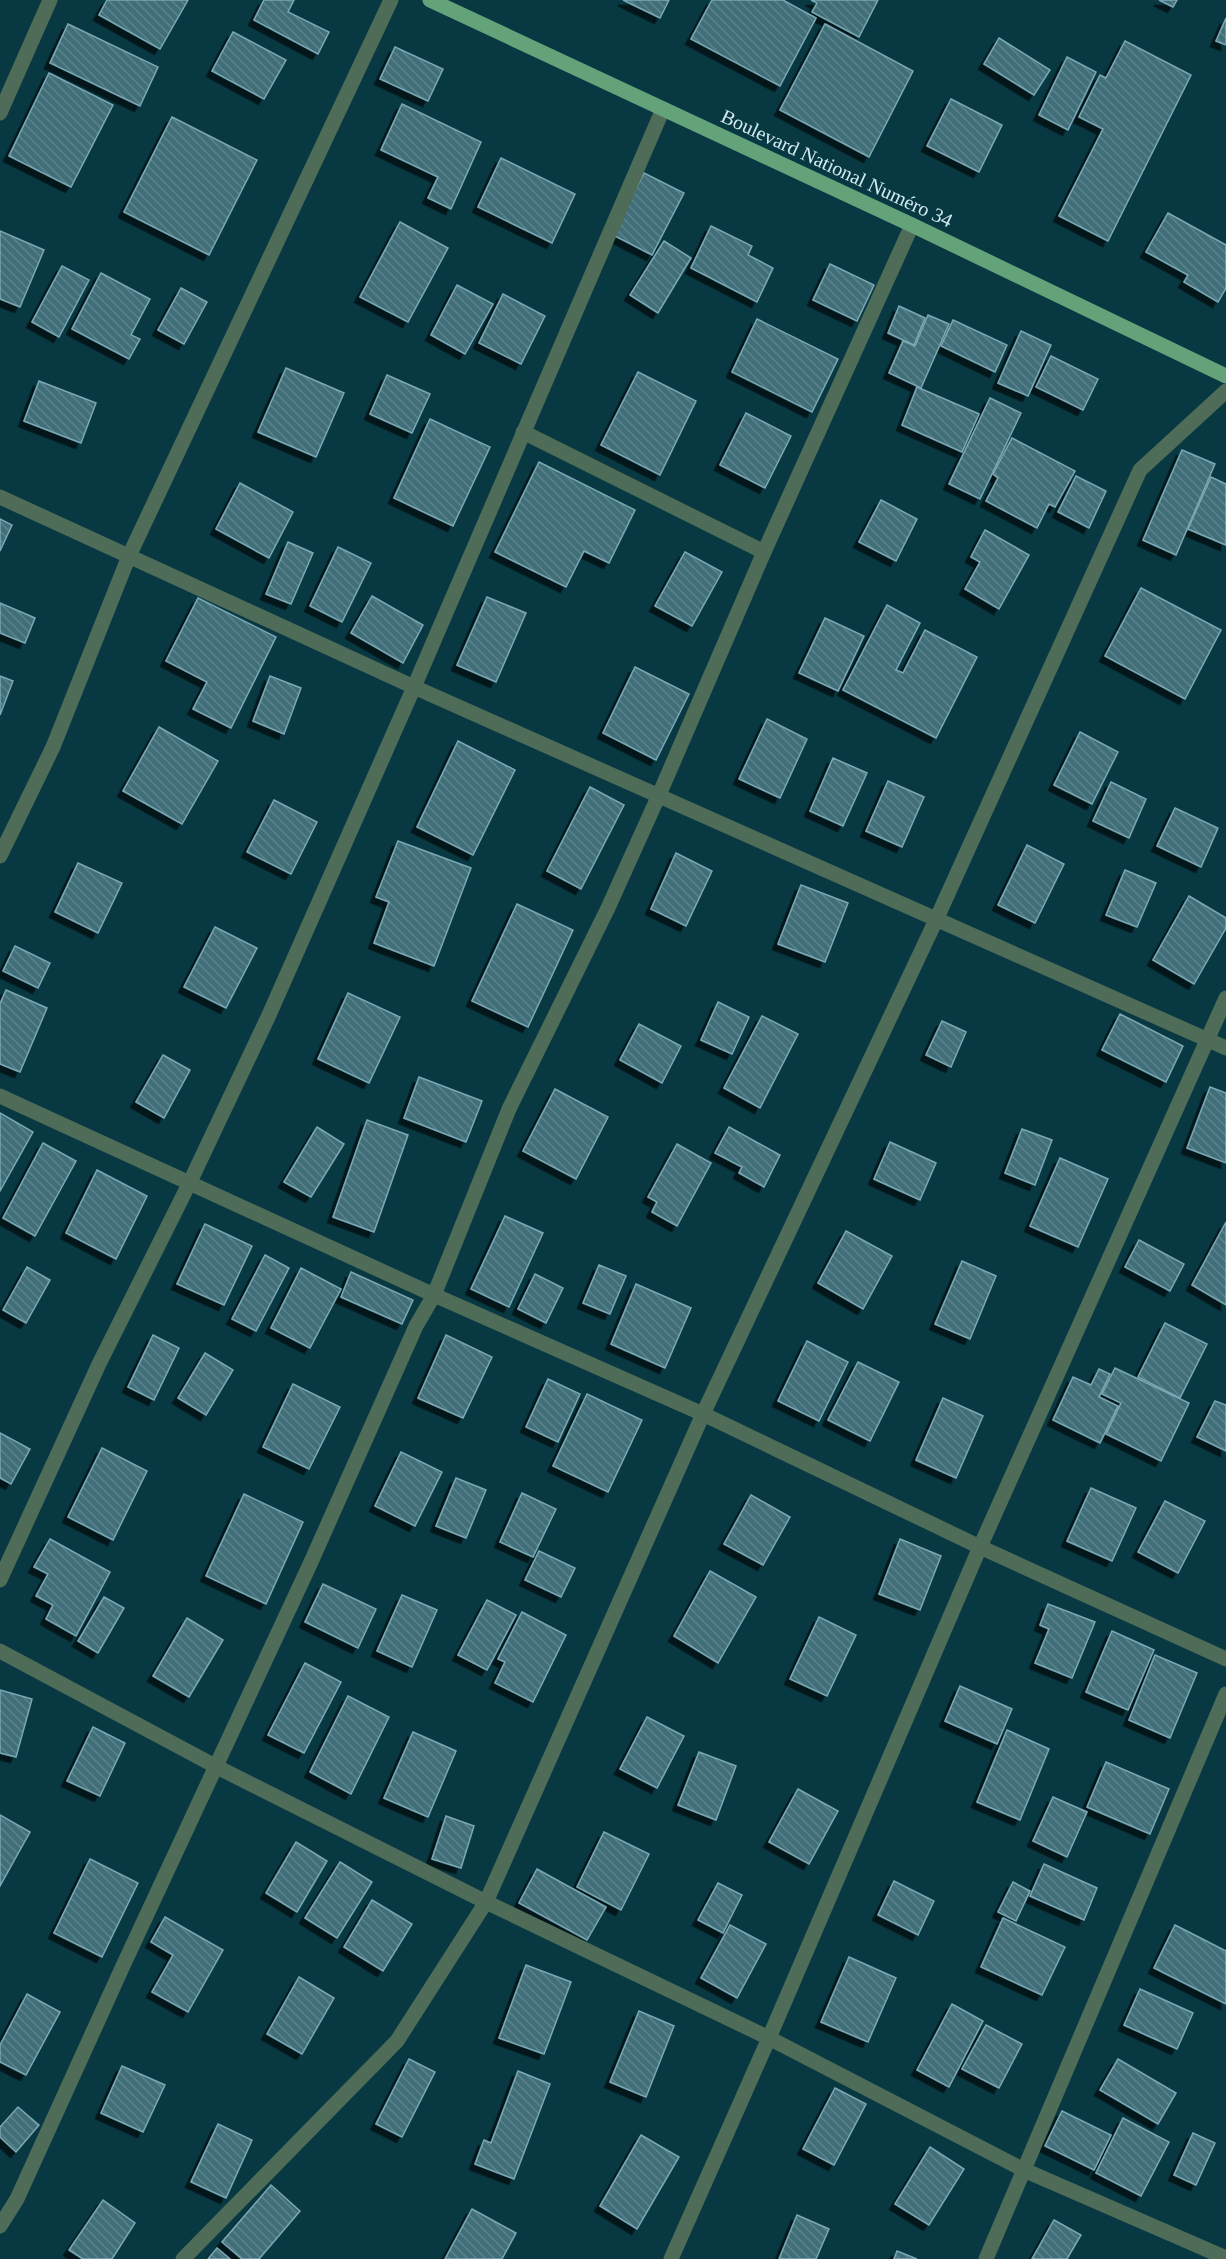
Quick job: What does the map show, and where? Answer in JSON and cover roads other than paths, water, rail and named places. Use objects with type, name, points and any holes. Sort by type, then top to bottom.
[{"type":"main road","name":"Boulevard National Numéro 34","points":[[430,0],[912,225],[1226,376]]},
{"type":"street","points":[[0,113],[50,0]]},
{"type":"street","points":[[0,856],[53,747],[129,556],[391,0]]},
{"type":"street","points":[[0,1580],[99,1364],[189,1184],[269,1015],[414,687],[663,109]]},
{"type":"street","points":[[0,2226],[17,2199],[311,1563],[416,1326],[434,1295],[509,1109],[608,908],[764,552],[912,225]]},
{"type":"street","points":[[183,2259],[397,2041],[486,1902],[703,1414],[936,920],[1140,470],[1226,391]]},
{"type":"street","points":[[523,432],[764,552]]},
{"type":"street","points":[[0,497],[414,687],[1226,1048]]},
{"type":"street","points":[[671,2259],[769,2038],[980,1547],[1226,998]]},
{"type":"street","points":[[0,1096],[434,1295],[703,1414],[980,1547],[1226,1659]]},
{"type":"street","points":[[0,1651],[217,1767],[486,1902],[769,2038],[1024,2170],[1226,2258]]},
{"type":"street","points":[[986,2259],[1226,1694]]}]
